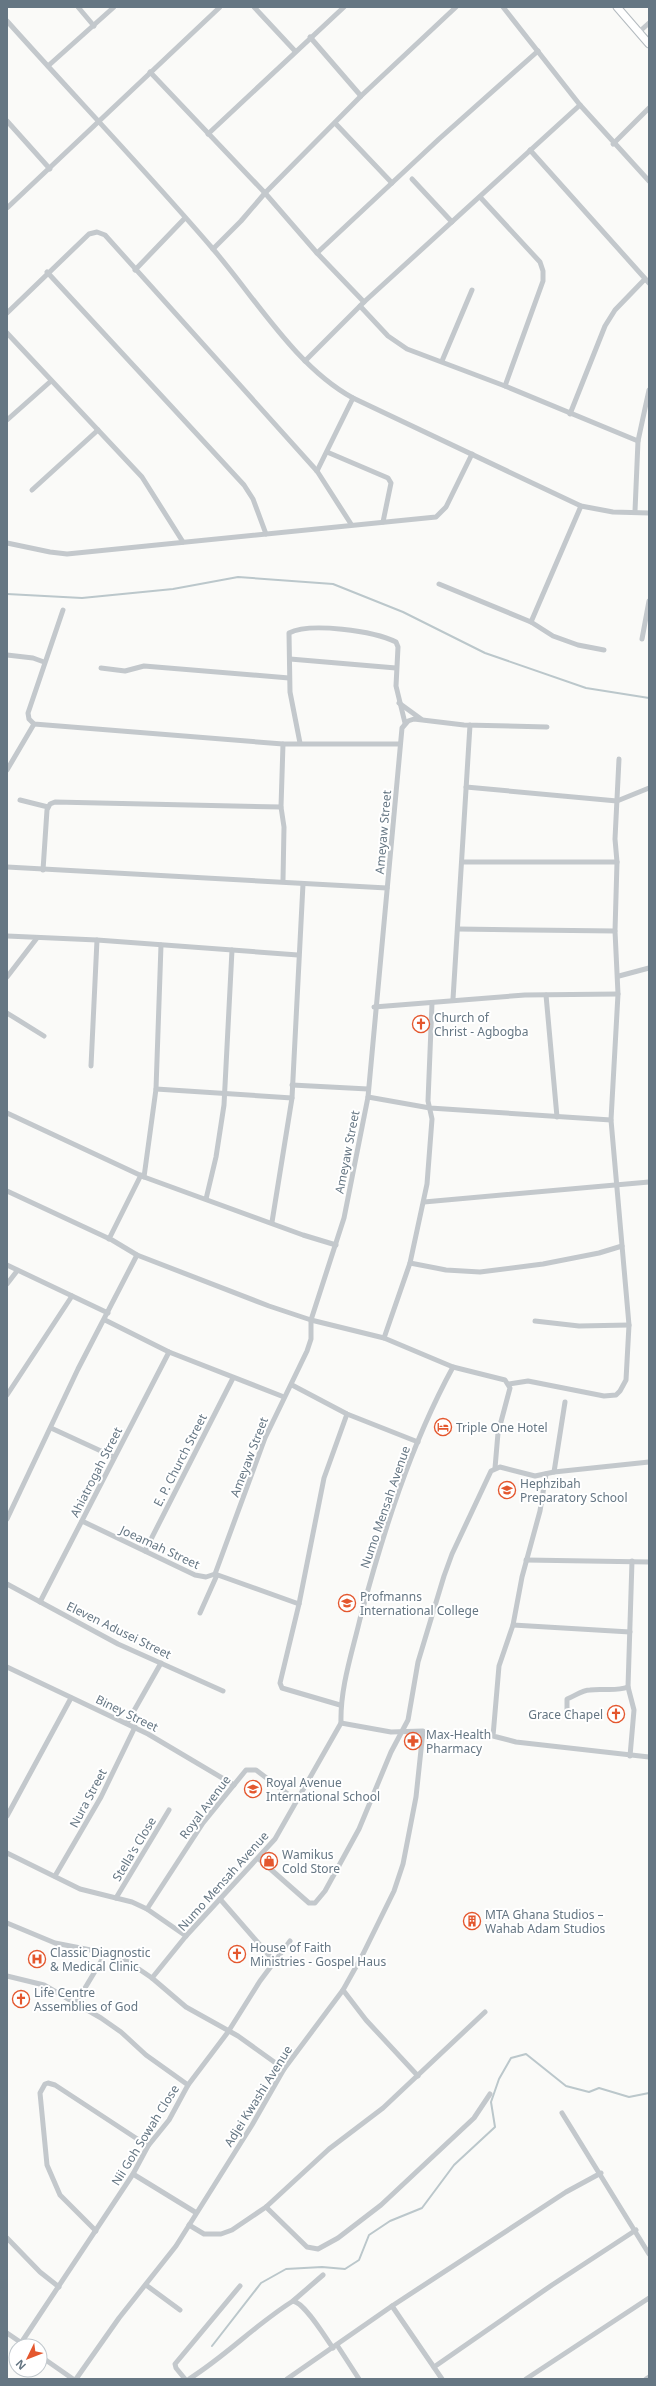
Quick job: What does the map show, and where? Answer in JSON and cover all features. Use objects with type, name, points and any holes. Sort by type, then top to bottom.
[{"type":"street","points":[[78,7],[94,26]]},
{"type":"street","points":[[48,66],[114,7]]},
{"type":"street","points":[[254,7],[295,51]]},
{"type":"street","points":[[208,134],[295,51],[344,7]]},
{"type":"street","points":[[213,249],[241,221],[265,193],[361,96],[456,7]]},
{"type":"street","points":[[502,7],[580,105],[613,144],[649,181]]},
{"type":"street","points":[[617,7],[649,44]]},
{"type":"street","points":[[7,208],[99,123],[216,8]]},
{"type":"street","points":[[7,21],[213,249],[305,361],[324,380],[353,398],[581,506],[613,512],[635,511],[649,513]]},
{"type":"street","points":[[639,32],[649,23]]},
{"type":"street","points":[[310,38],[361,96]]},
{"type":"street","points":[[317,253],[538,51]]},
{"type":"street","points":[[150,72],[265,193],[317,253],[364,302]]},
{"type":"street","points":[[305,361],[364,302],[580,105]]},
{"type":"street","points":[[613,144],[649,108]]},
{"type":"street","points":[[7,121],[50,169]]},
{"type":"street","points":[[335,123],[392,183]]},
{"type":"street","points":[[530,150],[647,281],[615,310],[605,326],[570,414]]},
{"type":"street","points":[[412,179],[452,222]]},
{"type":"street","points":[[480,197],[540,262],[543,271],[543,281],[505,386]]},
{"type":"street","points":[[136,270],[185,218]]},
{"type":"street","points":[[7,313],[47,272],[88,234],[97,232],[105,235],[317,471],[351,524]]},
{"type":"street","points":[[47,272],[244,484],[253,499],[266,534]]},
{"type":"street","points":[[442,361],[472,290]]},
{"type":"street","points":[[360,306],[398,343],[638,441]]},
{"type":"street","points":[[7,334],[142,477],[183,542]]},
{"type":"street","points":[[7,420],[51,381]]},
{"type":"street","points":[[635,511],[638,441],[649,390]]},
{"type":"street","points":[[317,471],[353,398]]},
{"type":"street","points":[[32,490],[98,430]]},
{"type":"street","points":[[327,452],[388,478],[392,483],[383,522]]},
{"type":"street","points":[[7,543],[67,554],[351,524],[436,517],[442,513],[472,454]]},
{"type":"street","points":[[531,622],[581,506]]},
{"type":"street","points":[[439,584],[531,622],[553,636],[578,645],[604,650]]},
{"type":"street","points":[[642,639],[649,602]]},
{"type":"street","points":[[63,610],[44,662],[28,713],[29,719],[34,724],[283,744],[399,744]]},
{"type":"street","points":[[300,744],[293,714],[289,678],[289,633],[298,629],[344,629],[380,636],[396,642],[398,646],[396,686],[405,723],[414,719],[470,725],[547,727]]},
{"type":"street","points":[[7,655],[33,658],[44,662]]},
{"type":"street","points":[[290,659],[396,668]]},
{"type":"street","points":[[101,668],[125,672],[144,666],[289,678]]},
{"type":"street","points":[[399,702],[422,720]]},
{"type":"street","name":"Ameyaw Street","points":[[200,1613],[216,1574],[265,1438],[284,1397],[292,1385],[311,1339],[311,1320],[344,1218],[368,1097],[374,1007],[399,770],[399,744],[402,728],[405,723]]},
{"type":"street","points":[[7,770],[34,724]]},
{"type":"street","points":[[453,999],[463,862],[470,725]]},
{"type":"street","points":[[283,744],[281,807],[284,827],[283,880]]},
{"type":"street","points":[[509,1384],[528,1381],[604,1396],[616,1395],[626,1380],[629,1325],[611,1120],[619,976],[615,931],[616,862],[614,839],[619,759]]},
{"type":"street","points":[[466,787],[617,801],[649,788]]},
{"type":"street","points":[[20,800],[48,806],[55,802],[62,801],[281,807]]},
{"type":"street","points":[[43,870],[48,806]]},
{"type":"street","points":[[463,862],[616,862]]},
{"type":"street","points":[[7,867],[43,870],[283,880],[304,884],[387,888]]},
{"type":"street","points":[[272,1222],[292,1098],[298,955],[304,884]]},
{"type":"street","points":[[458,929],[615,931]]},
{"type":"street","points":[[7,936],[97,940],[298,955]]},
{"type":"street","points":[[7,977],[37,938]]},
{"type":"street","points":[[91,1066],[97,940]]},
{"type":"street","points":[[109,1239],[143,1176],[156,1089],[161,945]]},
{"type":"street","points":[[206,1199],[216,1157],[224,1094],[232,950]]},
{"type":"street","points":[[619,976],[649,968]]},
{"type":"street","points":[[374,1007],[453,999],[618,994]]},
{"type":"street","points":[[546,995],[557,1117]]},
{"type":"street","points":[[384,1338],[410,1263],[424,1202],[432,1119],[428,1101],[432,1002]]},
{"type":"street","points":[[7,1013],[44,1036]]},
{"type":"street","points":[[292,1085],[368,1089]]},
{"type":"street","points":[[156,1089],[292,1098]]},
{"type":"street","points":[[368,1097],[430,1108],[611,1120]]},
{"type":"street","points":[[7,1114],[143,1176],[272,1222],[303,1235],[336,1245]]},
{"type":"street","points":[[424,1202],[649,1182]]},
{"type":"street","points":[[7,1191],[109,1239],[137,1255],[311,1320],[384,1338],[453,1367],[505,1380],[509,1384]]},
{"type":"street","points":[[410,1263],[446,1270],[480,1272],[543,1264],[599,1253],[622,1246]]},
{"type":"street","points":[[7,1519],[78,1369],[105,1320],[137,1255]]},
{"type":"street","points":[[7,1265],[108,1313]]},
{"type":"street","points":[[7,1284],[17,1271]]},
{"type":"street","points":[[7,1395],[72,1296]]},
{"type":"street","points":[[105,1320],[170,1352],[284,1397]]},
{"type":"street","points":[[535,1321],[579,1326],[629,1325]]},
{"type":"street","name":"Ahiatrogah Street","points":[[40,1602],[114,1457],[170,1352]]},
{"type":"street","name":"Numo Mensah Avenue","points":[[152,1978],[186,1936],[259,1859],[275,1839],[341,1723],[340,1705],[349,1662],[378,1554],[418,1442],[453,1367]]},
{"type":"street","name":"E. P. Church Street","points":[[146,1551],[233,1378]]},
{"type":"street","points":[[259,1859],[309,1903],[315,1903],[325,1891],[359,1829],[402,1730],[408,1720],[418,1662],[452,1554],[488,1476],[495,1468],[498,1433],[508,1398],[509,1384]]},
{"type":"street","points":[[292,1385],[347,1414],[418,1442]]},
{"type":"street","points":[[554,1472],[565,1402]]},
{"type":"street","points":[[340,1705],[280,1686],[299,1604],[324,1478],[347,1414]]},
{"type":"street","points":[[51,1428],[114,1457]]},
{"type":"street","points":[[495,1468],[527,1476],[649,1462]]},
{"type":"street","points":[[546,1474],[540,1511],[526,1560],[513,1624],[499,1666],[494,1736],[516,1742],[649,1757]]},
{"type":"street","name":"Joeamah Street","points":[[82,1521],[195,1574],[206,1577],[216,1574],[299,1604]]},
{"type":"street","points":[[526,1560],[649,1562]]},
{"type":"street","points":[[630,1756],[634,1710],[628,1687],[632,1561]]},
{"type":"street","name":"Eleven Adusei Street","points":[[7,1584],[118,1644],[223,1691]]},
{"type":"street","points":[[513,1624],[630,1632]]},
{"type":"street","points":[[127,1723],[161,1663]]},
{"type":"street","name":"Biney Street","points":[[7,1667],[135,1727],[234,1785]]},
{"type":"street","points":[[567,1714],[567,1699],[577,1696],[581,1692],[590,1690],[620,1690],[628,1687]]},
{"type":"street","points":[[7,1816],[71,1698]]},
{"type":"street","points":[[341,1723],[391,1732],[402,1730]]},
{"type":"street","name":"Nura Street","points":[[55,1876],[101,1797],[135,1727]]},
{"type":"street","name":"Adjei Kwashi Avenue","points":[[74,2379],[119,2318],[176,2246],[195,2212],[252,2125],[284,2069],[342,1990],[362,1956],[394,1891],[403,1864],[416,1797],[423,1731],[402,1730]]},
{"type":"street","name":"Royal Avenue","points":[[147,1909],[203,1823],[246,1770],[256,1770],[297,1801]]},
{"type":"street","name":"Stella's Close","points":[[116,1898],[169,1810]]},
{"type":"street","points":[[7,1853],[80,1889],[116,1898],[147,1909],[186,1936]]},
{"type":"street","points":[[220,1899],[274,1961]]},
{"type":"street","points":[[7,1923],[55,1943],[106,1953],[124,1959],[152,1978],[186,2007],[244,2040],[284,2069]]},
{"type":"street","name":"Nii Goh Sowah Close","points":[[28,2338],[59,2287],[133,2174],[148,2146],[169,2120],[188,2085],[228,2032],[274,1961],[290,1941]]},
{"type":"street","points":[[76,2003],[106,1953]]},
{"type":"street","points":[[7,1976],[44,1984],[113,2025],[146,2056],[188,2085]]},
{"type":"street","points":[[342,1990],[366,2020],[418,2076]]},
{"type":"street","points":[[189,2224],[204,2234],[221,2234],[232,2230],[266,2207],[290,2183],[383,2108],[485,2012]]},
{"type":"street","points":[[96,2231],[60,2195],[47,2165],[40,2093],[45,2084],[48,2083],[54,2085],[148,2146]]},
{"type":"street","points":[[266,2207],[307,2247],[318,2249],[338,2238],[375,2210],[474,2118],[490,2094]]},
{"type":"street","points":[[562,2113],[601,2173],[649,2254]]},
{"type":"street","points":[[287,2379],[392,2306],[566,2192],[601,2173]]},
{"type":"street","points":[[133,2174],[195,2212]]},
{"type":"street","points":[[434,2367],[552,2285],[636,2230]]},
{"type":"street","points":[[7,2238],[40,2272],[59,2287]]},
{"type":"street","points":[[189,2379],[268,2318],[294,2301],[323,2275]]},
{"type":"street","points":[[146,2285],[180,2310]]},
{"type":"street","points":[[183,2377],[176,2368],[175,2364],[240,2286]]},
{"type":"street","points":[[526,2379],[649,2298]]},
{"type":"street","points":[[294,2301],[305,2309],[359,2379]]},
{"type":"street","points":[[392,2306],[442,2379]]},
{"type":"street","points":[[48,2361],[74,2379]]},
{"type":"waterway","points":[[7,594],[82,598],[173,589],[238,577],[333,584],[403,612],[485,653],[586,688],[649,698]]},
{"type":"waterway","points":[[212,2346],[261,2283],[286,2269],[322,2267],[345,2269],[359,2260],[369,2235],[390,2221],[422,2208],[454,2165],[495,2127],[491,2102],[499,2079],[511,2058],[526,2054],[566,2086],[589,2092],[599,2088],[629,2097],[649,2093]]},
{"type":"place","name":"Church of Christ - Agbogba","points":[[421,1024]]},
{"type":"place","name":"Triple One Hotel","points":[[443,1427]]},
{"type":"place","name":"Hephzibah Preparatory School","points":[[507,1490]]},
{"type":"place","name":"Profmanns International College","points":[[347,1603]]},
{"type":"place","name":"Grace Chapel","points":[[616,1714]]},
{"type":"place","name":"Max-Health Pharmacy","points":[[413,1741]]},
{"type":"place","name":"Royal Avenue International School","points":[[253,1789]]},
{"type":"place","name":"Wamikus Cold Store","points":[[269,1861]]},
{"type":"place","name":"MTA Ghana Studios – Wahab Adam Studios","points":[[472,1921]]},
{"type":"place","name":"House of Faith Ministries - Gospel Haus","points":[[237,1954]]},
{"type":"place","name":"Classic Diagnostic & Medical Clinic","points":[[37,1959]]},
{"type":"place","name":"Life Centre Assemblies of God","points":[[21,1999]]}]
